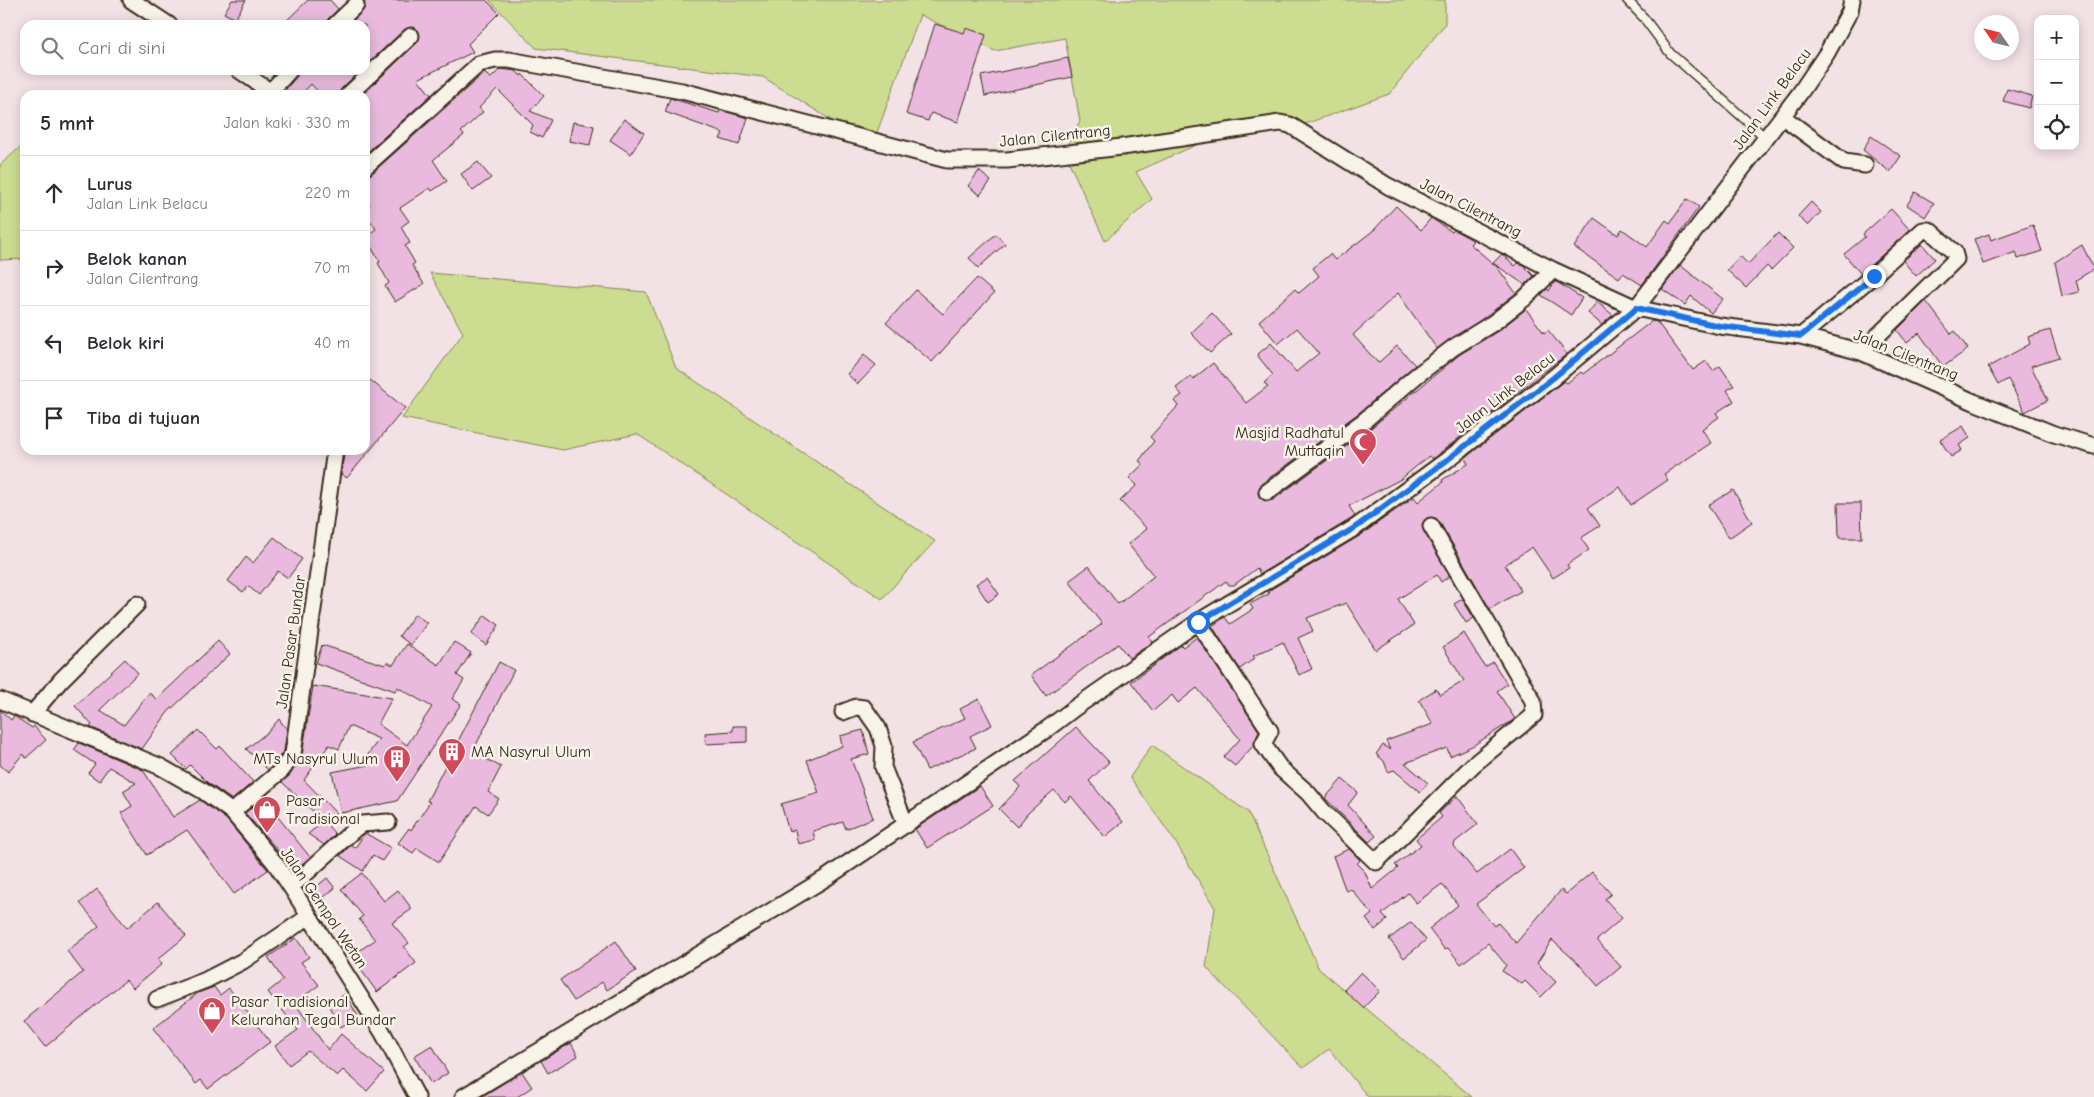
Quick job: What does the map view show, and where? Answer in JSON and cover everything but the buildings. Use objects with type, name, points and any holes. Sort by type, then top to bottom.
[{"type":"street","points":[[130,0],[161,20]]},
{"type":"street","name":"Jalan Link Belacu","points":[[463,1097],[826,878],[1047,729],[1198,622],[1356,527],[1538,390],[1636,308],[1783,117],[1827,53],[1850,11],[1852,0]]},
{"type":"street","points":[[341,20],[356,6]]},
{"type":"street","points":[[370,75],[412,36]]},
{"type":"street","name":"Jalan Cilentrang","points":[[370,162],[479,64],[496,60],[509,60],[682,91],[940,158],[971,161],[1007,160],[1122,147],[1280,122],[1290,125],[1388,186],[1552,270],[1636,308],[1720,326],[1801,336],[1861,352],[1983,406],[2054,434],[2094,446]]},
{"type":"street","points":[[246,75],[269,90]]},
{"type":"street","points":[[275,90],[286,75]]},
{"type":"street","points":[[353,90],[370,75]]},
{"type":"street","points":[[1783,117],[1844,162],[1865,166]]},
{"type":"street","points":[[1801,336],[1874,276],[1923,230],[1929,230],[1954,252],[1956,259],[1861,352]]},
{"type":"street","points":[[1267,492],[1365,420],[1416,376],[1454,347],[1494,323],[1525,298],[1552,270]]},
{"type":"street","name":"Jalan Pasar Bundar","points":[[232,812],[282,770],[293,754],[334,455]]},
{"type":"street","points":[[1198,622],[1270,731],[1263,744],[1273,760],[1376,862],[1473,765],[1534,715],[1535,711],[1533,701],[1431,526]]},
{"type":"street","points":[[32,714],[62,680],[137,604]]},
{"type":"street","name":"Jalan Gempol Wetan","points":[[0,700],[161,767],[202,791],[232,812],[275,863],[291,887],[308,917],[350,978],[417,1097]]},
{"type":"street","points":[[843,712],[856,707],[864,708],[878,728],[884,746],[883,766],[906,825]]},
{"type":"street","points":[[291,887],[356,828],[362,824],[388,822]]},
{"type":"street","points":[[156,999],[206,980],[236,965],[308,917]]},
{"type":"lane","points":[[1627,0],[1644,18],[1670,53],[1766,138]]},
{"type":"green space","points":[[489,0],[1445,0],[1445,24],[1389,94],[1294,128],[1205,141],[1136,172],[1152,199],[1105,241],[1064,151],[1080,121],[1065,38],[995,51],[920,15],[872,146],[763,77],[536,48]]},
{"type":"green space","points":[[20,147],[20,259],[0,260],[0,165]]},
{"type":"green space","points":[[430,273],[646,292],[676,368],[935,541],[882,599],[637,434],[563,450],[402,418],[463,333]]},
{"type":"green space","points":[[1152,745],[1248,812],[1319,969],[1472,1097],[1368,1097],[1329,1049],[1303,1068],[1206,967],[1215,908],[1176,843],[1130,777]]},
{"type":"place","name":"Masjid Radhatul Muttaqin","points":[[1363,466]]},
{"type":"place","name":"MA Nasyrul Ulum","points":[[452,776]]},
{"type":"place","name":"MTs Nasyrul Ulum","points":[[397,783]]},
{"type":"place","name":"Pasar Tradisional","points":[[267,834]]},
{"type":"place","name":"Pasar Tradisional Kelurahan Tegal Bundar","points":[[212,1035]]},
{"type":"route","points":[[1198,622],[1356,527],[1553,378],[1636,308],[1720,326],[1801,336],[1874,276]]}]
